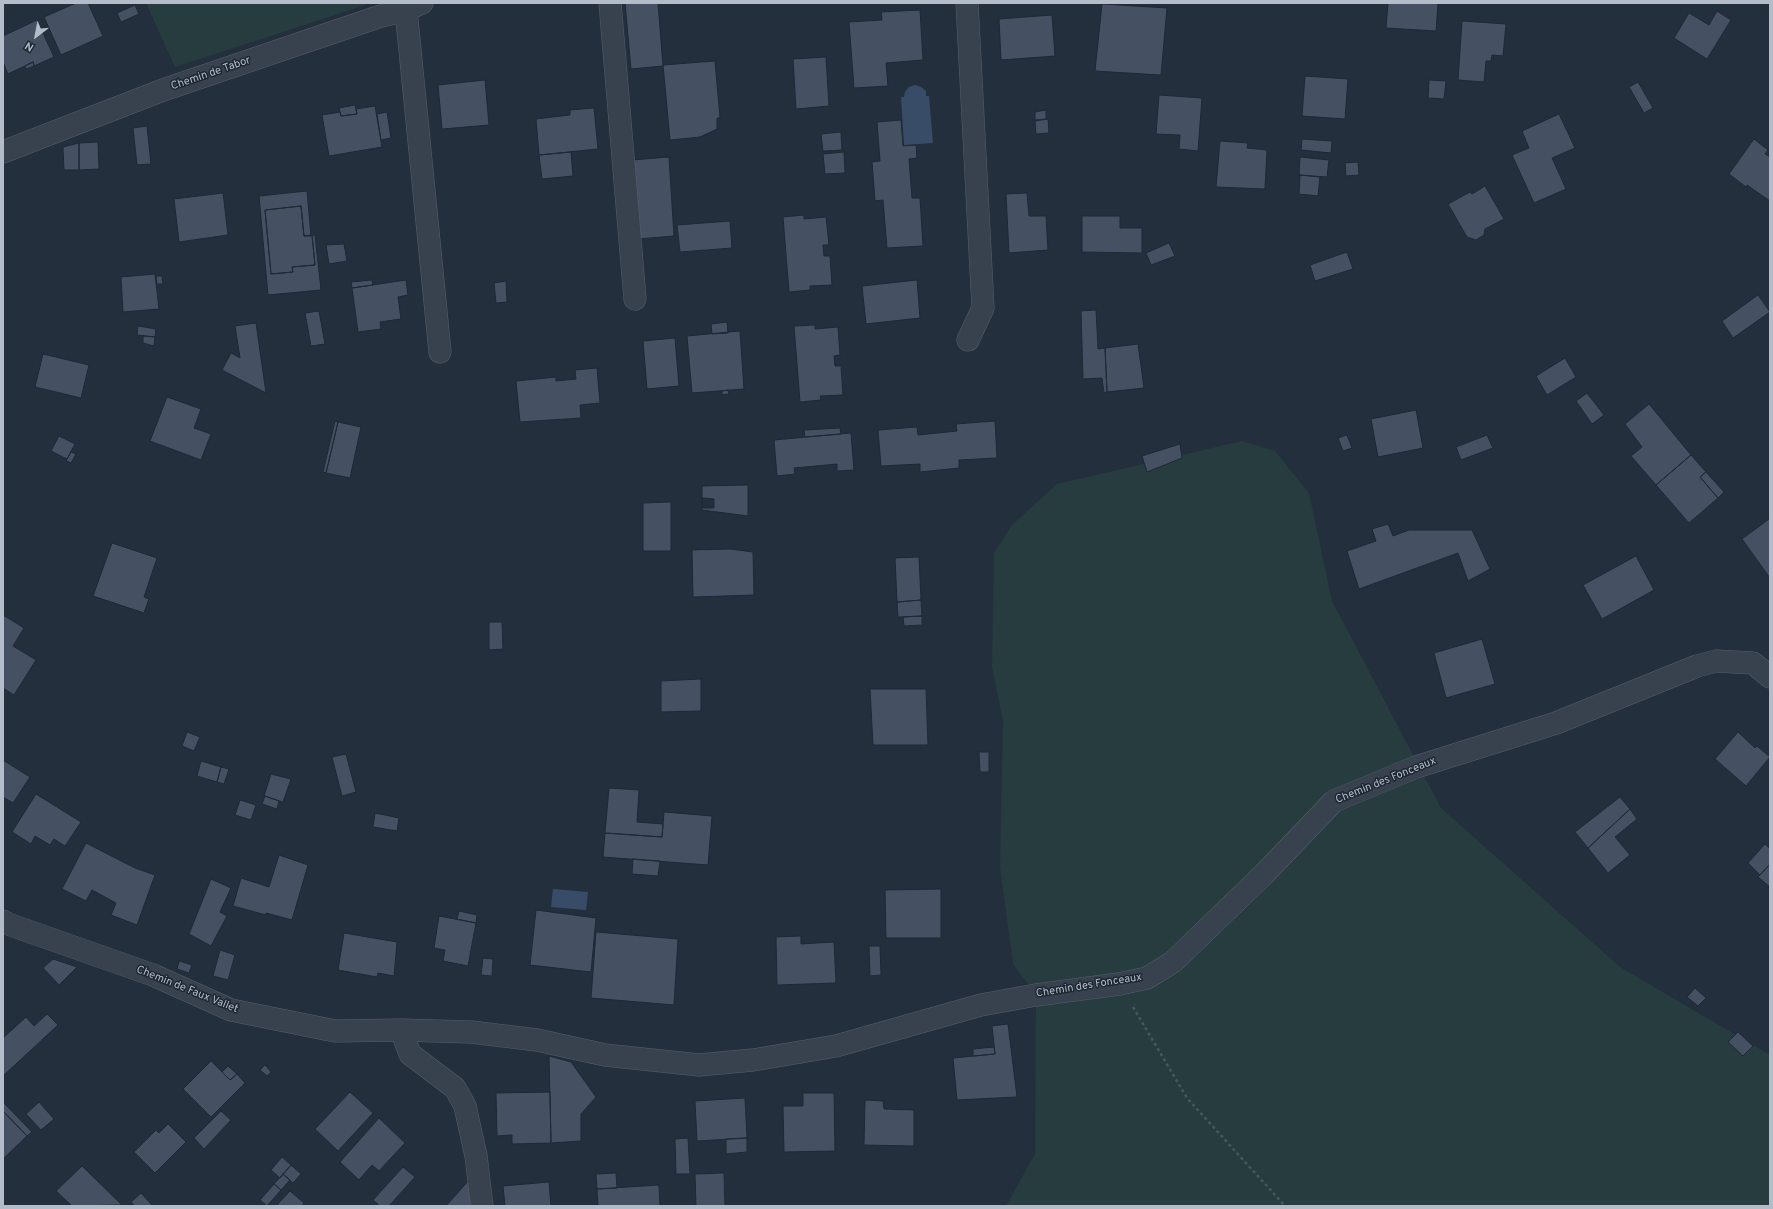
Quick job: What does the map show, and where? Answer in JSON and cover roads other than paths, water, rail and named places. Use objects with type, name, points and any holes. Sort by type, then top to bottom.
[{"type":"street","points":[[610,3],[635,299]]},
{"type":"street","points":[[967,3],[983,308],[968,340]]},
{"type":"street","points":[[414,6],[440,352]]},
{"type":"street","name":"Chemin de Tabor","points":[[3,152],[163,90],[380,10],[414,6]]},
{"type":"street","name":"Chemin des Fonceaux","points":[[981,1005],[1036,995],[1119,984],[1147,978],[1173,962],[1264,874],[1334,800],[1416,767],[1556,723],[1697,666],[1716,661],[1753,663],[1770,677]]},
{"type":"street","name":"Chemin de Faux Vallet","points":[[3,921],[153,975],[231,1010],[336,1030],[472,1032],[530,1039],[605,1055],[699,1065],[753,1060],[836,1046],[981,1005]]},
{"type":"street","points":[[401,1030],[410,1054],[455,1088],[465,1106],[476,1156],[482,1206]]},
{"type":"water","points":[[915,85],[921,87],[926,91],[926,96],[929,96],[933,143],[904,145],[901,97],[904,97],[905,92],[909,87]]},
{"type":"water","points":[[553,889],[588,892],[586,910],[551,907]]}]
